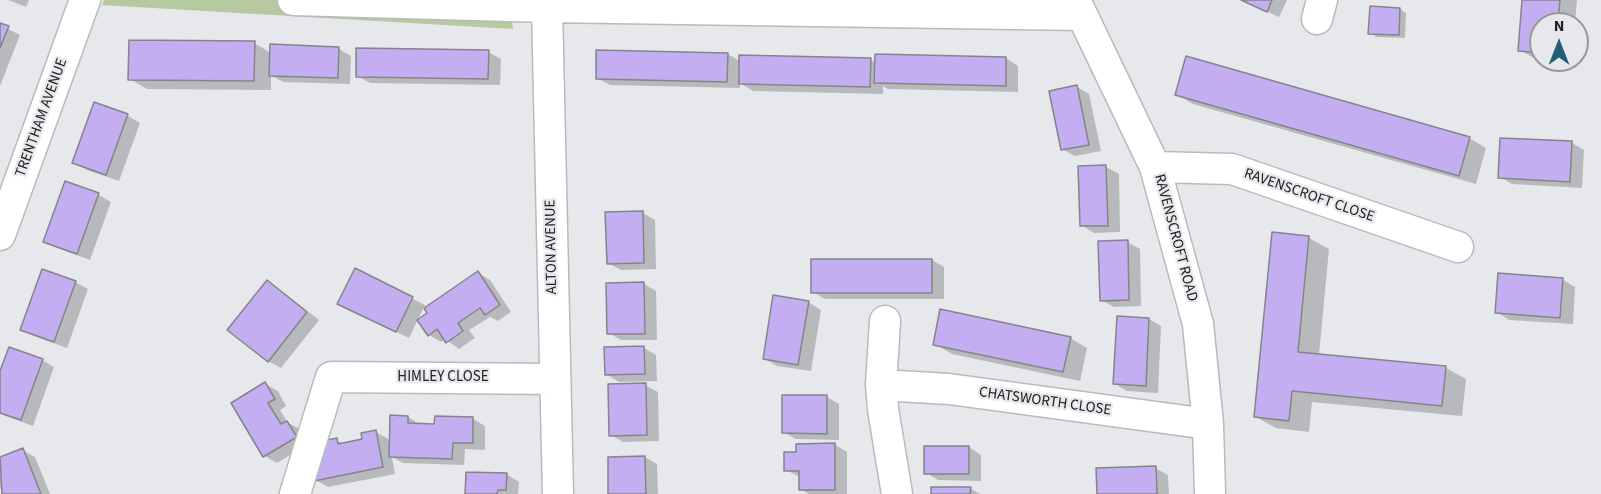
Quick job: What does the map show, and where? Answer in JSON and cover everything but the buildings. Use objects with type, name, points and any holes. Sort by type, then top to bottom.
[{"type":"street","name":"TRENTHAM AVENUE","points":[[0,235],[85,0]]},
{"type":"street","points":[[293,0],[1078,8]]},
{"type":"street","name":"ALTON AVENUE","points":[[546,4],[558,494]]},
{"type":"street","name":"RAVENSCROFT ROAD","points":[[1078,8],[1155,167],[1198,324],[1208,424],[1210,494]]},
{"type":"street","name":"RAVENSCROFT CLOSE","points":[[1155,167],[1232,169],[1458,247]]},
{"type":"street","points":[[885,321],[881,385],[897,494]]},
{"type":"street","name":"HIMLEY CLOSE","points":[[295,494],[331,377],[554,379]]},
{"type":"street","name":"CHATSWORTH CLOSE","points":[[881,385],[949,389],[1208,424]]},
{"type":"green space","points":[[104,0],[509,0],[513,29],[102,5]]}]
